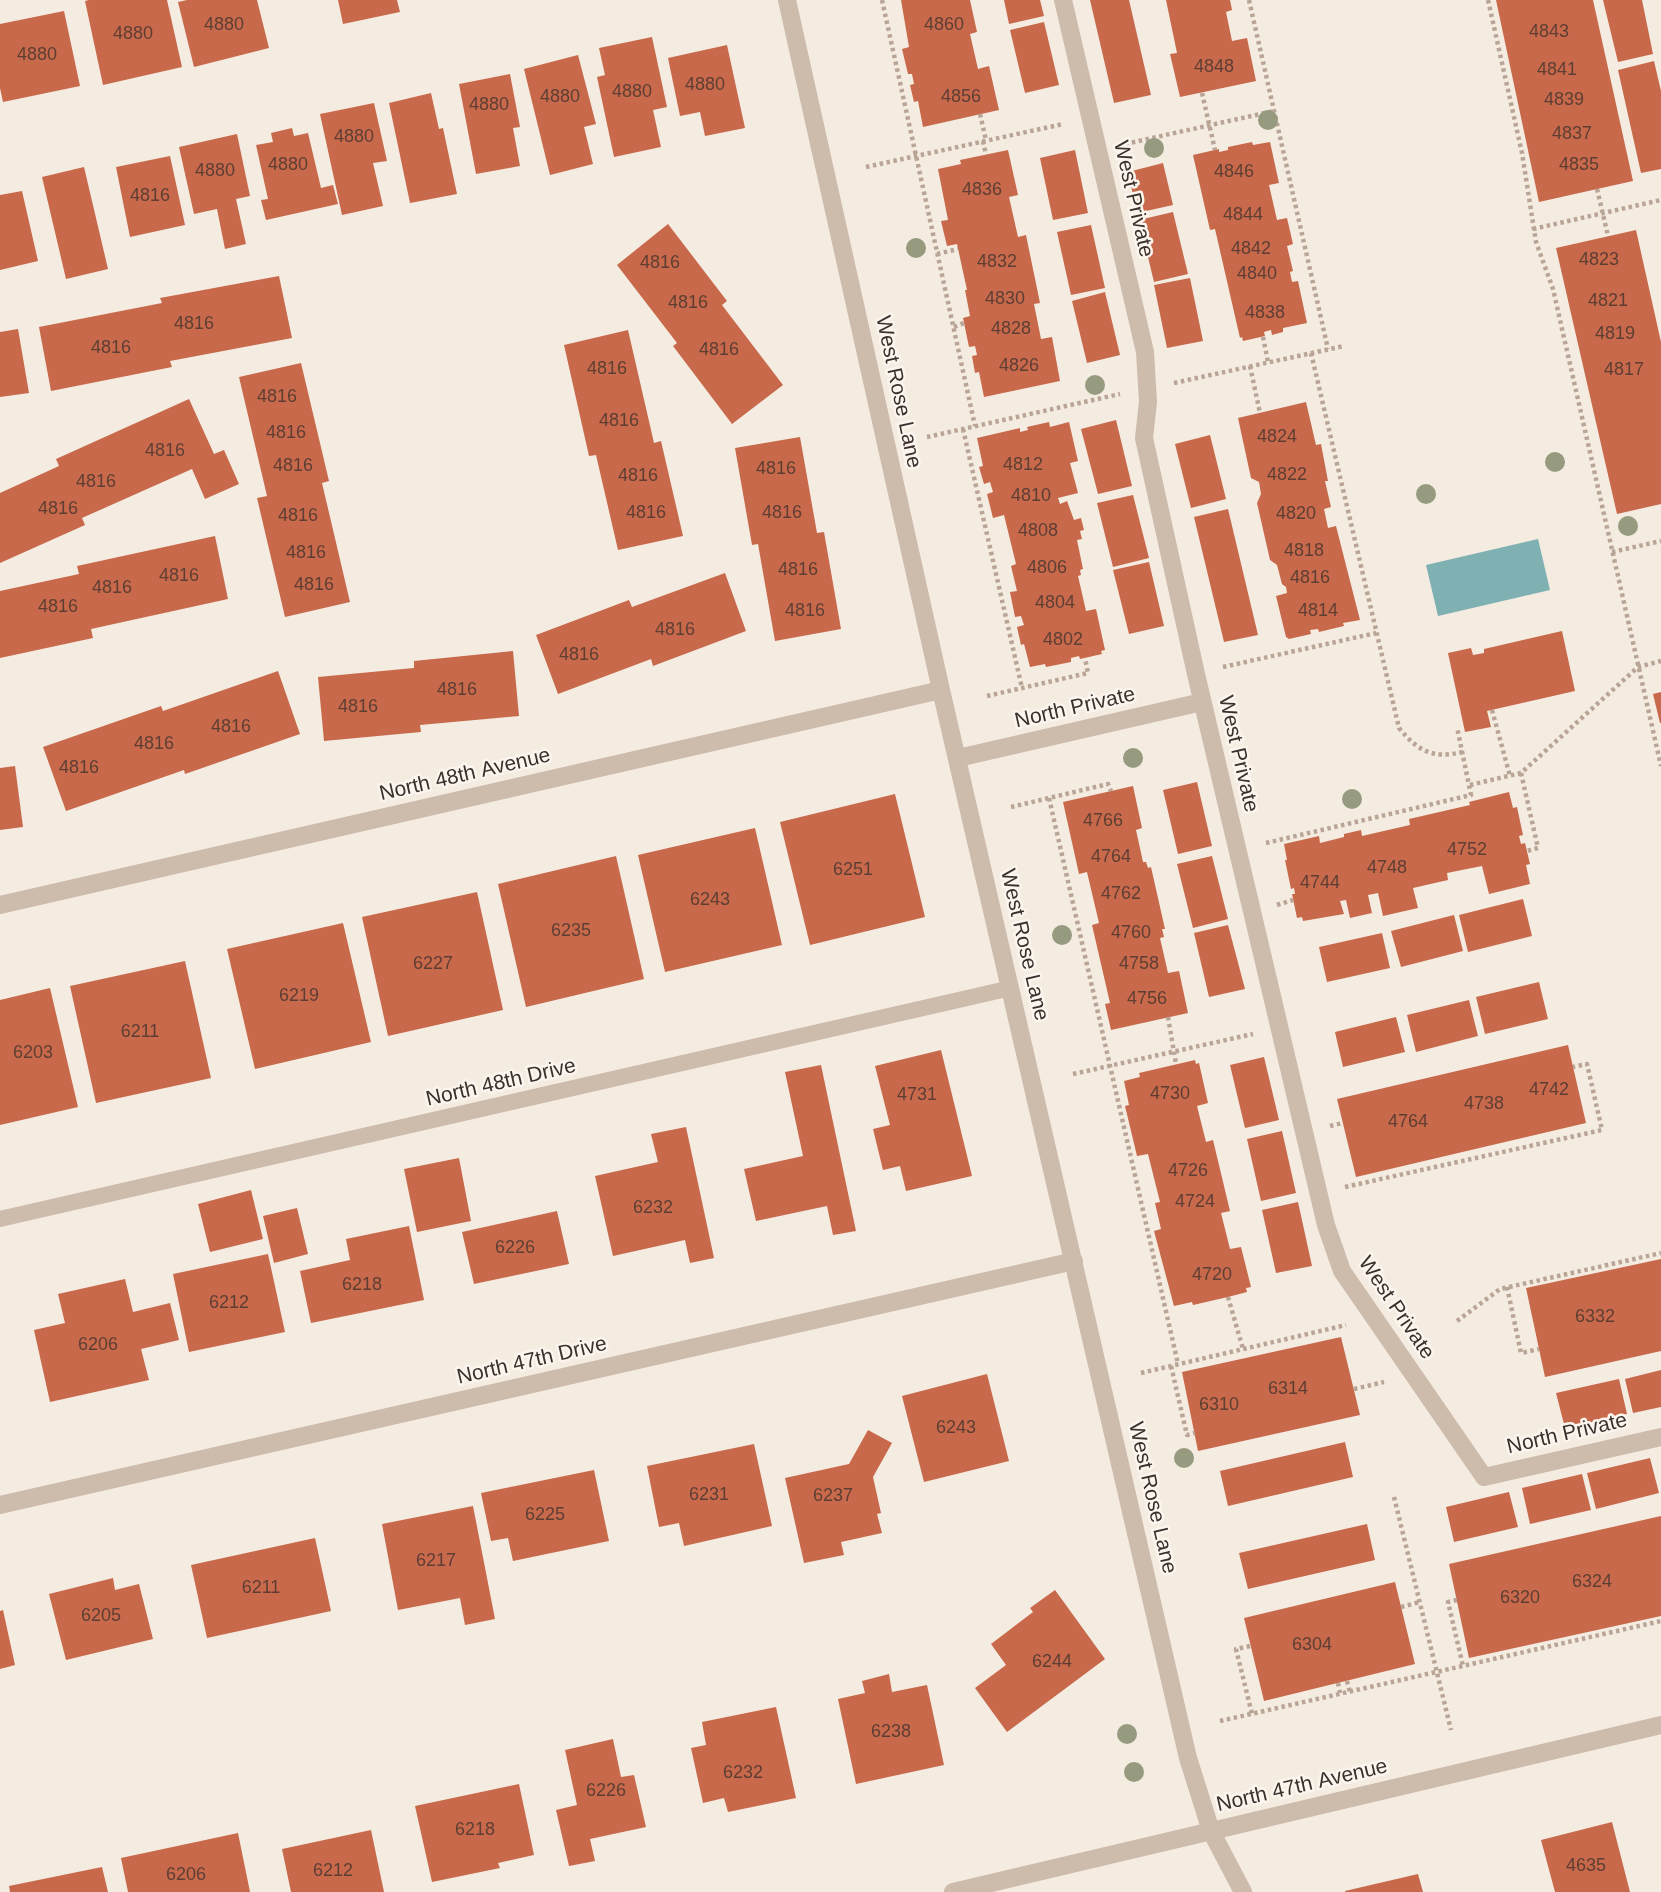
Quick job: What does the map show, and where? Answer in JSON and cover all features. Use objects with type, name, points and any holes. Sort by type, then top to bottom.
[{"type":"street","name":"West Rose Lane","points":[[787,0],[940,690],[958,758],[1188,1758],[1211,1831],[1243,1892]]},
{"type":"street","name":"West Private","points":[[1063,0],[1145,352],[1148,402],[1144,438],[1202,702],[1326,1225],[1342,1271],[1484,1476]]},
{"type":"street","name":"North 48th Avenue","points":[[0,905],[940,690]]},
{"type":"street","name":"North Private","points":[[958,758],[1202,702]]},
{"type":"street","name":"North 47th Drive","points":[[0,1506],[1074,1261]]},
{"type":"street","name":"North Private","points":[[1484,1476],[1661,1437]]},
{"type":"street","name":"North 47th Avenue","points":[[953,1892],[1661,1726]]},
{"type":"lane","name":"North 48th Drive","points":[[0,1219],[1011,988]]},
{"type":"path","points":[[882,0],[975,426]]},
{"type":"path","points":[[1250,0],[1328,349]]},
{"type":"path","points":[[1488,0],[1522,153],[1533,229],[1553,289],[1661,766]]},
{"type":"path","points":[[1202,93],[1216,150]]},
{"type":"path","points":[[1098,150],[1274,111]]},
{"type":"path","points":[[980,114],[986,155]]},
{"type":"path","points":[[866,167],[1091,118]]},
{"type":"path","points":[[1597,189],[1608,236]]},
{"type":"path","points":[[1533,229],[1661,200]]},
{"type":"path","points":[[937,254],[958,248]]},
{"type":"path","points":[[954,327],[964,323]]},
{"type":"path","points":[[1263,337],[1268,362]]},
{"type":"path","points":[[1311,353],[1399,728],[1417,747],[1429,754],[1463,752]]},
{"type":"path","points":[[1250,366],[1260,413]]},
{"type":"path","points":[[963,429],[1022,688]]},
{"type":"path","points":[[1612,552],[1661,541]]},
{"type":"path","points":[[1196,674],[1376,633]]},
{"type":"path","points":[[986,696],[1088,673],[1085,658]]},
{"type":"path","points":[[1470,785],[1521,773],[1638,667],[1661,661]]},
{"type":"path","points":[[1492,710],[1510,776]]},
{"type":"path","points":[[1238,850],[1471,795],[1457,727]]},
{"type":"path","points":[[1521,773],[1538,848],[1527,851]]},
{"type":"path","points":[[1012,807],[1108,784],[1111,791]]},
{"type":"path","points":[[1049,798],[1178,1364]]},
{"type":"path","points":[[1168,1017],[1176,1064]]},
{"type":"path","points":[[1073,1074],[1281,1028]]},
{"type":"path","points":[[1318,1194],[1602,1129],[1587,1064],[1573,1068]]},
{"type":"path","points":[[1457,1321],[1495,1292],[1507,1287],[1661,1253]]},
{"type":"path","points":[[1507,1287],[1521,1353],[1539,1349]]},
{"type":"path","points":[[1228,1297],[1244,1349]]},
{"type":"path","points":[[1141,1373],[1375,1319]]},
{"type":"path","points":[[1171,1366],[1187,1435],[1195,1433]]},
{"type":"path","points":[[1394,1497],[1451,1730]]},
{"type":"path","points":[[1457,1600],[1448,1601],[1463,1666]]},
{"type":"path","points":[[1401,1607],[1420,1602]]},
{"type":"path","points":[[1220,1721],[1661,1621]]},
{"type":"path","points":[[1250,1646],[1236,1649],[1252,1714]]},
{"type":"path","points":[[1347,1681],[1350,1692]]},
{"type":"path","points":[[1338,1683],[1340,1693]]},
{"type":"water","points":[[1538,539],[1550,590],[1438,616],[1426,565]]},
{"type":"building","points":[[167,0],[182,67],[103,85],[85,1]]},
{"type":"building","points":[[257,0],[269,48],[194,67],[178,2]]},
{"type":"building","points":[[338,0],[397,0],[400,12],[343,24]]},
{"type":"building","points":[[901,0],[970,0],[977,32],[970,34],[978,69],[989,66],[999,110],[923,127],[918,101],[914,102],[910,85],[914,84],[912,74],[908,74],[902,49],[909,47]]},
{"type":"building","points":[[1004,0],[1040,0],[1044,16],[1009,24]]},
{"type":"building","points":[[1090,0],[1129,0],[1151,95],[1114,103]]},
{"type":"building","points":[[1166,0],[1230,0],[1232,10],[1226,12],[1232,41],[1247,38],[1256,81],[1180,97],[1170,54],[1177,53]]},
{"type":"building","points":[[1496,0],[1593,0],[1633,181],[1539,202]]},
{"type":"building","points":[[1603,0],[1642,0],[1653,54],[1618,62]]},
{"type":"building","points":[[64,11],[80,86],[3,102],[0,88],[0,24]]},
{"type":"building","points":[[1044,22],[1059,85],[1025,93],[1010,30]]},
{"type":"building","points":[[652,37],[667,107],[653,110],[661,147],[614,157],[597,77],[605,75],[599,48]]},
{"type":"building","points":[[727,45],[745,128],[705,136],[700,112],[680,116],[668,58]]},
{"type":"building","points":[[578,55],[596,124],[584,127],[593,164],[550,175],[524,69]]},
{"type":"building","points":[[1654,61],[1661,91],[1661,169],[1641,173],[1618,70]]},
{"type":"building","points":[[510,74],[520,127],[513,128],[520,166],[476,174],[459,84]]},
{"type":"building","points":[[431,93],[439,129],[443,128],[457,194],[410,203],[389,103]]},
{"type":"building","points":[[374,103],[387,161],[373,163],[383,206],[342,215],[320,114]]},
{"type":"building","points":[[292,128],[294,136],[308,133],[321,188],[333,185],[338,204],[266,220],[261,200],[268,199],[256,145],[273,142],[271,133]]},
{"type":"building","points":[[237,134],[250,196],[236,199],[246,244],[225,249],[217,209],[194,214],[179,147]]},
{"type":"building","points":[[1252,142],[1253,145],[1270,142],[1279,183],[1269,185],[1277,220],[1287,218],[1293,244],[1287,246],[1293,271],[1290,272],[1292,282],[1298,281],[1307,323],[1283,328],[1283,332],[1272,335],[1271,330],[1264,332],[1265,336],[1243,341],[1242,337],[1240,338],[1215,229],[1210,230],[1193,155],[1219,149],[1219,152],[1228,150],[1228,147]]},
{"type":"building","points":[[1008,150],[1018,195],[1009,197],[1018,237],[1026,235],[1040,303],[1034,304],[1041,339],[1052,337],[1060,381],[984,397],[979,372],[975,373],[972,356],[977,355],[975,346],[969,347],[963,318],[970,316],[957,244],[947,246],[941,221],[948,220],[938,169],[961,164],[960,160]]},
{"type":"building","points":[[1075,150],[1088,213],[1053,220],[1040,158]]},
{"type":"building","points":[[170,156],[185,225],[130,237],[116,167]]},
{"type":"building","points":[[1163,163],[1173,205],[1137,213],[1128,172]]},
{"type":"building","points":[[84,167],[108,269],[66,279],[42,177]]},
{"type":"building","points":[[22,191],[38,261],[0,270],[0,195]]},
{"type":"building","points":[[1173,212],[1188,274],[1154,282],[1139,220]]},
{"type":"building","points":[[668,224],[727,301],[722,305],[783,385],[732,424],[673,346],[677,343],[617,265]]},
{"type":"building","points":[[1091,225],[1105,288],[1071,295],[1057,232]]},
{"type":"building","points":[[1636,230],[1661,342],[1661,504],[1617,514],[1556,248]]},
{"type":"building","points":[[279,276],[292,338],[170,361],[172,367],[51,391],[39,327],[162,303],[160,298]]},
{"type":"building","points":[[1190,278],[1203,341],[1167,348],[1154,285]]},
{"type":"building","points":[[1105,292],[1120,355],[1087,363],[1072,301]]},
{"type":"building","points":[[18,329],[29,393],[0,397],[0,332]]},
{"type":"building","points":[[628,330],[654,443],[661,441],[683,536],[618,550],[596,455],[589,456],[564,345]]},
{"type":"building","points":[[301,363],[329,481],[322,483],[350,602],[285,617],[257,498],[267,496],[239,377]]},
{"type":"building","points":[[189,399],[214,454],[224,450],[239,484],[205,499],[192,469],[82,518],[85,525],[0,563],[0,493],[59,466],[56,459]]},
{"type":"building","points":[[1306,402],[1316,445],[1321,444],[1328,481],[1325,481],[1331,507],[1324,509],[1328,528],[1336,526],[1360,620],[1319,632],[1318,629],[1310,630],[1311,634],[1289,639],[1286,637],[1276,596],[1287,593],[1286,587],[1282,584],[1277,565],[1270,560],[1257,503],[1261,494],[1259,482],[1251,478],[1238,418]]},
{"type":"building","points":[[1116,420],[1132,486],[1098,494],[1081,429]]},
{"type":"building","points":[[1049,422],[1050,427],[1069,422],[1078,461],[1070,463],[1078,493],[1058,498],[1060,504],[1067,501],[1074,520],[1081,518],[1084,530],[1080,531],[1082,539],[1077,540],[1083,569],[1078,576],[1086,611],[1096,609],[1105,650],[1101,651],[1102,654],[1080,659],[1079,656],[1071,658],[1071,662],[1030,667],[1017,627],[1024,625],[1021,616],[1015,617],[1010,592],[1017,591],[1011,566],[1016,564],[1004,515],[993,518],[987,494],[993,492],[990,482],[984,484],[979,467],[983,466],[977,438],[1020,428],[1020,432],[1028,430],[1027,427]]},
{"type":"building","points":[[1210,435],[1226,499],[1191,508],[1175,444]]},
{"type":"building","points":[[800,437],[817,533],[824,532],[841,629],[775,641],[758,544],[752,545],[735,448]]},
{"type":"building","points":[[1133,495],[1149,558],[1113,567],[1097,503]]},
{"type":"building","points":[[1228,509],[1258,635],[1224,642],[1194,517]]},
{"type":"building","points":[[215,536],[228,599],[91,629],[93,638],[0,658],[0,591],[79,574],[77,566]]},
{"type":"building","points":[[1149,562],[1164,626],[1129,634],[1113,570]]},
{"type":"building","points":[[725,573],[746,631],[653,666],[651,659],[558,694],[536,635],[629,600],[632,607]]},
{"type":"building","points":[[1562,631],[1575,691],[1487,711],[1491,727],[1465,732],[1448,653],[1471,648],[1473,655],[1484,653],[1484,649]]},
{"type":"building","points":[[513,651],[519,716],[420,725],[421,732],[324,741],[318,677],[414,668],[414,661]]},
{"type":"building","points":[[278,671],[300,734],[66,811],[43,747],[161,706],[163,711]]},
{"type":"building","points":[[1661,692],[1661,723],[1660,723],[1653,694]]},
{"type":"building","points":[[15,766],[23,827],[0,830],[0,768]]},
{"type":"building","points":[[1197,782],[1212,846],[1178,854],[1163,790]]},
{"type":"building","points":[[1133,786],[1142,828],[1136,830],[1143,862],[1146,862],[1148,868],[1151,867],[1165,929],[1162,929],[1164,937],[1160,938],[1168,973],[1179,971],[1188,1013],[1111,1030],[1105,1004],[1110,1003],[1092,925],[1099,923],[1087,872],[1079,874],[1063,802]]},
{"type":"building","points":[[1509,792],[1513,808],[1517,807],[1523,835],[1519,836],[1521,844],[1525,843],[1530,864],[1526,865],[1530,884],[1489,894],[1482,866],[1447,873],[1448,880],[1413,888],[1418,908],[1383,916],[1378,893],[1368,895],[1372,913],[1350,918],[1346,900],[1340,901],[1344,914],[1303,921],[1302,917],[1297,918],[1292,894],[1295,894],[1294,888],[1291,889],[1284,844],[1319,836],[1320,843],[1361,830],[1362,836],[1410,825],[1409,819],[1470,805],[1469,802]]},
{"type":"building","points":[[895,794],[925,917],[810,945],[780,822]]},
{"type":"building","points":[[755,828],[782,945],[665,972],[638,855]]},
{"type":"building","points":[[616,856],[644,979],[526,1007],[498,884]]},
{"type":"building","points":[[1212,856],[1228,919],[1193,928],[1177,864]]},
{"type":"building","points":[[477,892],[503,1010],[388,1036],[362,917]]},
{"type":"building","points":[[1523,899],[1532,936],[1468,952],[1459,915]]},
{"type":"building","points":[[1454,915],[1463,951],[1401,967],[1391,931]]},
{"type":"building","points":[[343,923],[371,1042],[255,1069],[227,949]]},
{"type":"building","points":[[1228,925],[1245,989],[1209,997],[1194,933]]},
{"type":"building","points":[[1382,933],[1390,968],[1327,982],[1319,947]]},
{"type":"building","points":[[185,961],[211,1078],[96,1103],[70,986]]},
{"type":"building","points":[[1539,982],[1548,1019],[1485,1034],[1476,997]]},
{"type":"building","points":[[50,988],[78,1107],[0,1125],[0,1000]]},
{"type":"building","points":[[1469,1000],[1478,1036],[1416,1052],[1407,1015]]},
{"type":"building","points":[[1396,1017],[1405,1052],[1343,1067],[1335,1032]]},
{"type":"building","points":[[1568,1045],[1586,1123],[1356,1177],[1337,1099]]},
{"type":"building","points":[[941,1050],[972,1176],[906,1191],[900,1166],[883,1170],[873,1129],[890,1125],[875,1066]]},
{"type":"building","points":[[1264,1057],[1279,1120],[1245,1128],[1230,1065]]},
{"type":"building","points":[[1195,1060],[1196,1064],[1199,1063],[1208,1103],[1197,1106],[1206,1142],[1213,1140],[1230,1211],[1221,1213],[1230,1249],[1241,1247],[1251,1287],[1246,1288],[1247,1292],[1228,1297],[1193,1305],[1192,1302],[1174,1306],[1154,1231],[1161,1229],[1155,1203],[1160,1202],[1148,1154],[1137,1156],[1125,1106],[1129,1105],[1124,1081],[1140,1077],[1139,1073]]},
{"type":"building","points":[[821,1065],[856,1231],[833,1235],[827,1206],[756,1221],[744,1169],[803,1156],[785,1072]]},
{"type":"building","points":[[686,1127],[714,1258],[690,1263],[685,1240],[613,1256],[595,1176],[658,1162],[651,1134]]},
{"type":"building","points":[[1282,1131],[1296,1193],[1261,1201],[1247,1139]]},
{"type":"building","points":[[459,1158],[471,1221],[417,1232],[404,1169]]},
{"type":"building","points":[[251,1190],[263,1239],[210,1252],[198,1204]]},
{"type":"building","points":[[1298,1202],[1312,1266],[1276,1273],[1262,1210]]},
{"type":"building","points":[[297,1208],[308,1254],[274,1263],[263,1216]]},
{"type":"building","points":[[557,1211],[569,1264],[474,1284],[462,1232]]},
{"type":"building","points":[[409,1226],[424,1300],[311,1323],[300,1271],[350,1260],[346,1239]]},
{"type":"building","points":[[268,1254],[285,1332],[189,1352],[173,1274]]},
{"type":"building","points":[[1661,1259],[1661,1351],[1545,1377],[1526,1288]]},
{"type":"building","points":[[125,1279],[133,1312],[170,1303],[179,1340],[141,1349],[149,1380],[50,1402],[34,1330],[65,1323],[58,1294]]},
{"type":"building","points":[[1341,1337],[1360,1415],[1198,1451],[1182,1372]]},
{"type":"building","points":[[1661,1370],[1661,1407],[1633,1413],[1625,1379]]},
{"type":"building","points":[[987,1374],[1009,1461],[924,1482],[902,1396]]},
{"type":"building","points":[[1619,1379],[1627,1414],[1565,1428],[1556,1393]]},
{"type":"building","points":[[868,1430],[892,1443],[873,1477],[881,1513],[877,1514],[882,1533],[841,1542],[844,1555],[804,1563],[785,1478],[849,1464]]},
{"type":"building","points":[[1345,1442],[1353,1477],[1228,1506],[1220,1471]]},
{"type":"building","points":[[754,1444],[772,1526],[684,1546],[679,1523],[659,1527],[647,1466]]},
{"type":"building","points":[[1650,1458],[1659,1493],[1596,1509],[1587,1473]]},
{"type":"building","points":[[594,1470],[609,1541],[513,1561],[508,1538],[491,1541],[481,1493]]},
{"type":"building","points":[[1582,1474],[1591,1510],[1530,1524],[1522,1488]]},
{"type":"building","points":[[1509,1492],[1518,1527],[1454,1542],[1446,1507]]},
{"type":"building","points":[[473,1506],[495,1619],[465,1625],[460,1598],[398,1610],[382,1524]]},
{"type":"building","points":[[1661,1516],[1661,1616],[1469,1658],[1449,1564]]},
{"type":"building","points":[[1367,1524],[1375,1560],[1248,1589],[1239,1553]]},
{"type":"building","points":[[315,1538],[331,1611],[207,1638],[191,1565]]},
{"type":"building","points":[[113,1578],[115,1590],[139,1584],[153,1639],[66,1660],[49,1594]]},
{"type":"building","points":[[1395,1582],[1415,1664],[1264,1701],[1244,1618]]},
{"type":"building","points":[[1055,1590],[1105,1659],[1007,1732],[975,1688],[1006,1665],[991,1644],[1033,1612],[1030,1608]]},
{"type":"building","points":[[3,1610],[15,1665],[0,1669],[0,1611]]},
{"type":"building","points":[[889,1674],[892,1692],[927,1685],[944,1765],[856,1784],[838,1699],[865,1693],[862,1681]]},
{"type":"building","points":[[776,1707],[796,1798],[728,1812],[724,1798],[703,1803],[691,1748],[706,1745],[702,1722]]},
{"type":"building","points":[[613,1739],[621,1777],[634,1775],[646,1827],[590,1839],[595,1861],[569,1866],[556,1810],[577,1805],[565,1750]]},
{"type":"building","points":[[519,1784],[534,1855],[498,1863],[500,1868],[432,1882],[415,1806]]},
{"type":"building","points":[[1612,1822],[1630,1892],[1555,1892],[1541,1840]]},
{"type":"building","points":[[371,1830],[384,1892],[291,1892],[282,1849]]},
{"type":"building","points":[[238,1833],[250,1892],[128,1892],[121,1858]]},
{"type":"building","points":[[102,1867],[108,1892],[10,1892],[9,1886]]},
{"type":"building","points":[[1418,1874],[1423,1892],[1345,1892],[1345,1891]]}]
